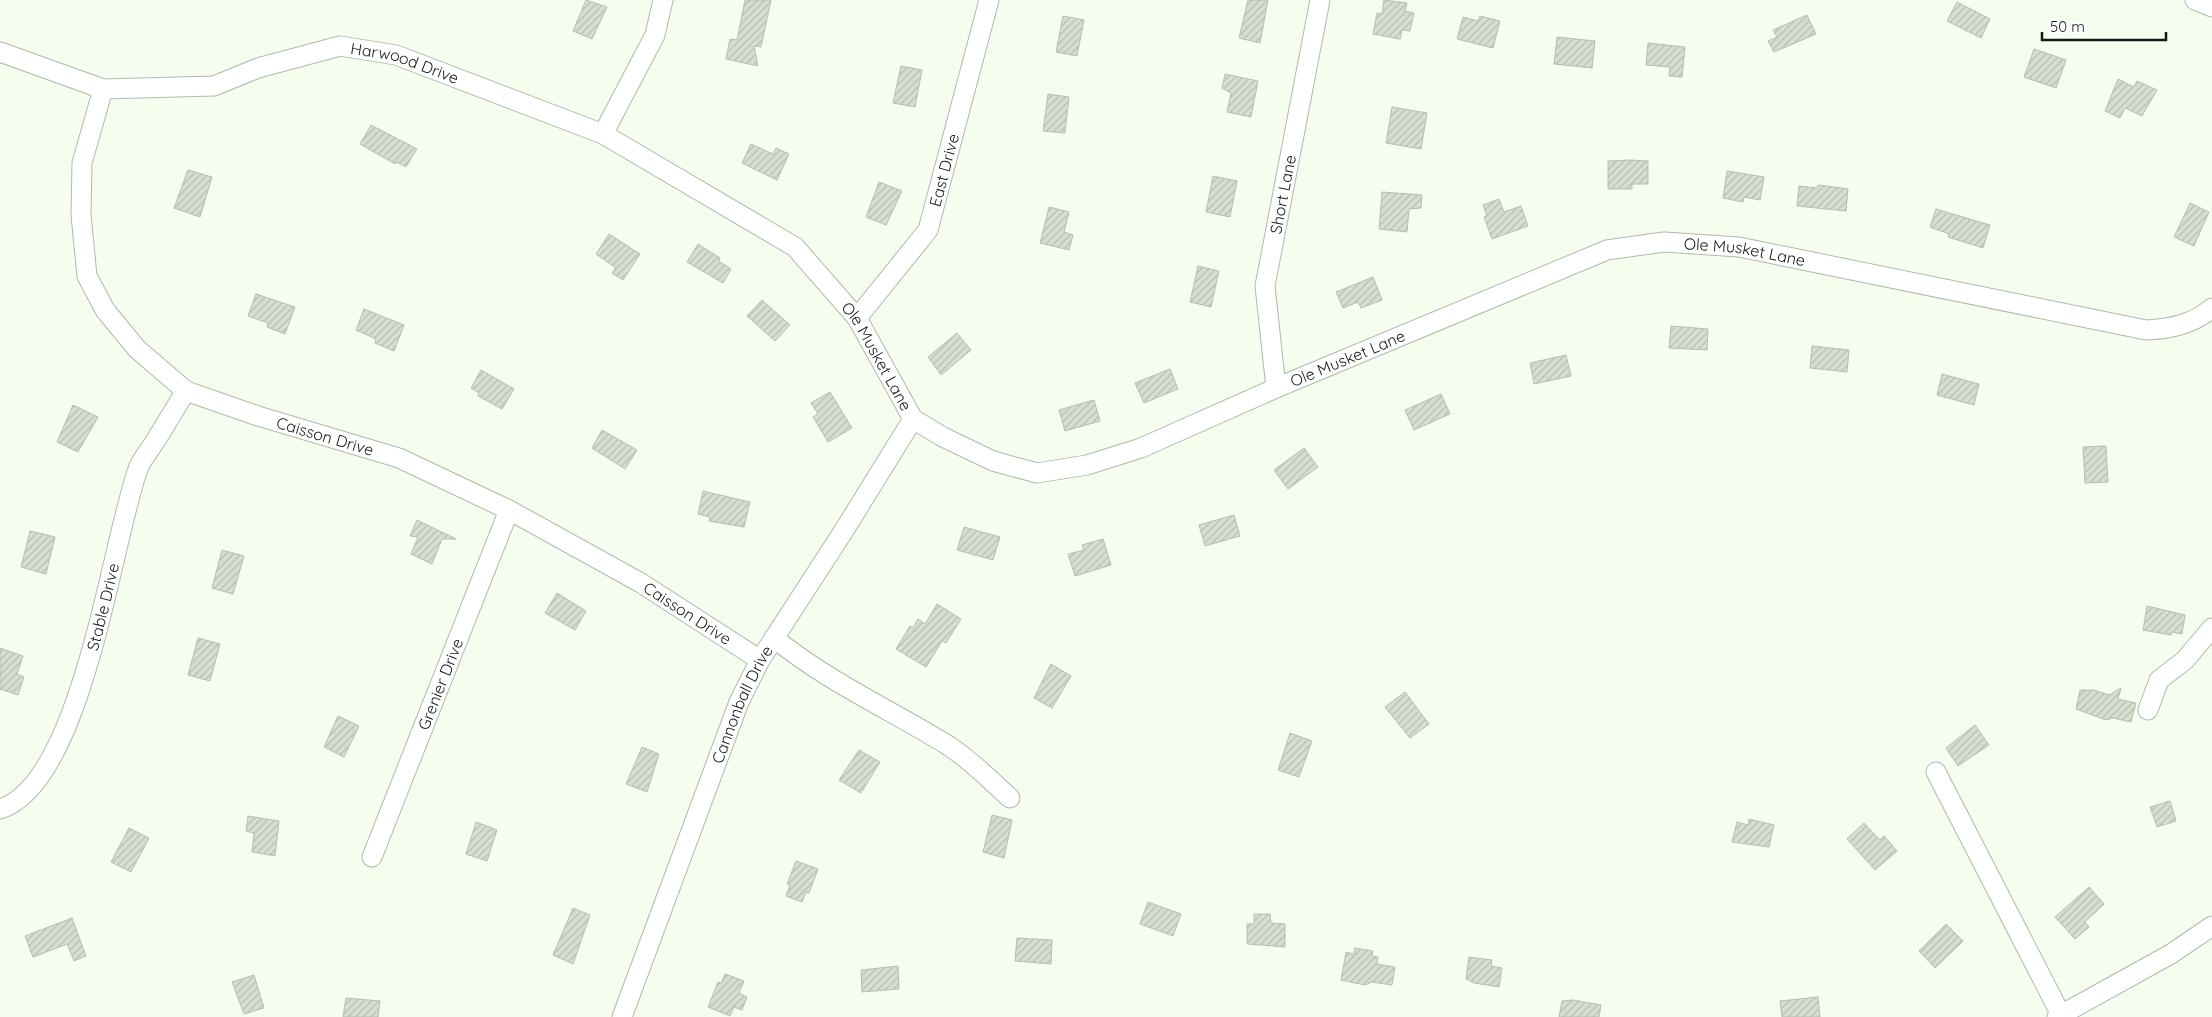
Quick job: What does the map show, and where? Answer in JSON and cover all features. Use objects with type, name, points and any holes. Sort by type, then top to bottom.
[{"type":"street","points":[[603,134],[655,35],[663,0]]},
{"type":"street","name":"East Drive","points":[[858,318],[928,230],[989,0]]},
{"type":"street","name":"Short Lane","points":[[1276,388],[1265,286],[1320,0]]},
{"type":"street","points":[[2194,0],[2212,7]]},
{"type":"street","name":"Harwood Drive","points":[[0,52],[103,89],[214,86],[258,68],[340,46],[396,55],[603,134]]},
{"type":"street","name":"Caisson Drive","points":[[103,89],[82,163],[81,215],[87,276],[105,310],[137,349],[186,391],[258,416],[399,458],[509,510],[641,583],[760,660]]},
{"type":"street","name":"Ole Musket Lane","points":[[603,134],[795,247],[858,318],[913,419],[943,437],[992,461],[1037,472],[1087,464],[1141,448],[1276,388],[1608,250],[1664,242],[1739,246],[2146,330],[2180,326],[2204,315],[2212,308]]},
{"type":"street","name":"Stable Drive","points":[[0,808],[13,804],[34,783],[58,744],[84,680],[139,467],[186,391]]},
{"type":"street","name":"Cannonball Drive","points":[[622,1017],[738,702],[760,660],[844,532],[913,419]]},
{"type":"street","name":"Grenier Drive","points":[[372,857],[509,510]]},
{"type":"street","points":[[2148,710],[2159,680],[2185,660],[2212,628]]},
{"type":"street","points":[[774,638],[804,663],[950,747],[974,764],[1010,798]]},
{"type":"street","points":[[1936,772],[2059,1016],[2171,954],[2212,926]]},
{"type":"building","points":[[586,0],[607,7],[592,39],[573,31]]},
{"type":"building","points":[[745,0],[771,0],[761,47],[754,46],[758,66],[726,59],[730,39],[737,40]]},
{"type":"building","points":[[1248,0],[1268,0],[1260,43],[1239,38]]},
{"type":"building","points":[[1384,0],[1407,3],[1405,11],[1414,13],[1410,31],[1402,30],[1400,39],[1373,34],[1377,13],[1382,14]]},
{"type":"building","points":[[1957,2],[1990,19],[1981,38],[1947,21]]},
{"type":"building","points":[[1807,15],[1816,34],[1774,52],[1768,41],[1777,37],[1773,30]]},
{"type":"building","points":[[1063,16],[1084,20],[1077,56],[1056,52]]},
{"type":"building","points":[[1480,16],[1500,21],[1493,48],[1457,39],[1463,17],[1478,21]]},
{"type":"building","points":[[1557,37],[1595,41],[1592,68],[1554,64]]},
{"type":"building","points":[[1648,43],[1685,47],[1682,77],[1669,76],[1670,67],[1646,65]]},
{"type":"building","points":[[2034,49],[2066,60],[2056,88],[2024,77]]},
{"type":"building","points":[[901,66],[922,70],[915,107],[893,103]]},
{"type":"building","points":[[1225,74],[1258,81],[1251,117],[1227,112],[1231,93],[1222,88]]},
{"type":"building","points":[[2118,79],[2134,87],[2137,81],[2157,90],[2142,116],[2125,108],[2120,118],[2105,111]]},
{"type":"building","points":[[1048,94],[1069,97],[1065,133],[1043,131]]},
{"type":"building","points":[[1392,107],[1427,113],[1421,149],[1386,143]]},
{"type":"building","points":[[371,125],[417,149],[406,167],[396,162],[395,164],[360,144]]},
{"type":"building","points":[[751,144],[773,154],[776,148],[789,154],[777,180],[742,163]]},
{"type":"building","points":[[1608,161],[1648,161],[1648,184],[1632,184],[1632,189],[1608,189]]},
{"type":"building","points":[[188,170],[212,177],[200,217],[174,208]]},
{"type":"building","points":[[1727,171],[1764,177],[1760,200],[1744,197],[1743,202],[1723,198]]},
{"type":"building","points":[[1213,176],[1237,181],[1230,217],[1206,212]]},
{"type":"building","points":[[879,182],[902,191],[886,225],[866,217]]},
{"type":"building","points":[[1818,185],[1848,189],[1846,211],[1797,206],[1799,186],[1817,188]]},
{"type":"building","points":[[1382,192],[1422,195],[1421,208],[1409,209],[1407,232],[1379,229]]},
{"type":"building","points":[[1499,199],[1504,212],[1521,206],[1528,226],[1492,239],[1484,217],[1487,216],[1483,205]]},
{"type":"building","points":[[2190,203],[2209,212],[2194,246],[2174,237]]},
{"type":"building","points":[[1049,207],[1069,212],[1064,232],[1073,235],[1069,250],[1040,243]]},
{"type":"building","points":[[1936,209],[1990,225],[1983,248],[1948,237],[1949,234],[1930,227]]},
{"type":"building","points":[[609,234],[640,254],[623,280],[612,273],[616,268],[596,254]]},
{"type":"building","points":[[698,244],[720,258],[719,261],[731,269],[723,283],[687,262]]},
{"type":"building","points":[[1198,266],[1219,271],[1211,307],[1190,302]]},
{"type":"building","points":[[1373,277],[1382,300],[1361,308],[1358,302],[1343,308],[1336,292]]},
{"type":"building","points":[[256,294],[295,307],[285,334],[267,327],[268,323],[248,316]]},
{"type":"building","points":[[762,300],[790,325],[775,341],[747,316]]},
{"type":"building","points":[[364,309],[404,325],[394,351],[375,343],[376,339],[356,330]]},
{"type":"building","points":[[1671,326],[1708,329],[1707,350],[1669,348]]},
{"type":"building","points":[[957,333],[971,350],[941,375],[928,357]]},
{"type":"building","points":[[1812,346],[1849,350],[1847,372],[1810,368]]},
{"type":"building","points":[[1566,355],[1571,376],[1534,384],[1530,363]]},
{"type":"building","points":[[1170,369],[1178,389],[1144,403],[1135,383]]},
{"type":"building","points":[[481,370],[514,389],[502,409],[478,396],[479,393],[471,388]]},
{"type":"building","points":[[1942,374],[1979,384],[1974,405],[1937,395]]},
{"type":"building","points":[[830,392],[852,428],[828,442],[813,417],[818,414],[811,403]]},
{"type":"building","points":[[1441,394],[1450,414],[1414,430],[1405,410]]},
{"type":"building","points":[[1094,400],[1100,421],[1065,431],[1059,410]]},
{"type":"building","points":[[73,405],[98,417],[78,452],[57,442]]},
{"type":"building","points":[[602,430],[637,450],[625,469],[592,448]]},
{"type":"building","points":[[2106,446],[2108,482],[2085,483],[2083,447]]},
{"type":"building","points":[[1304,448],[1318,467],[1288,489],[1274,470]]},
{"type":"building","points":[[703,491],[750,502],[744,527],[709,521],[710,517],[698,514]]},
{"type":"building","points":[[1234,515],[1240,536],[1205,546],[1199,525]]},
{"type":"building","points":[[417,520],[456,539],[442,539],[432,564],[411,554],[418,537],[410,536]]},
{"type":"building","points":[[964,527],[1000,537],[993,560],[957,550]]},
{"type":"building","points":[[30,531],[55,537],[46,574],[21,567]]},
{"type":"building","points":[[1103,539],[1111,565],[1075,576],[1068,554],[1084,550],[1082,545]]},
{"type":"building","points":[[222,550],[244,556],[233,594],[212,588]]},
{"type":"building","points":[[557,593],[586,611],[575,630],[545,613]]},
{"type":"building","points":[[937,604],[961,619],[946,643],[942,641],[926,667],[896,649],[910,626],[913,628],[918,619],[925,624]]},
{"type":"building","points":[[2147,606],[2185,615],[2182,634],[2171,632],[2171,635],[2143,630]]},
{"type":"building","points":[[198,638],[220,644],[210,681],[188,675]]},
{"type":"building","points":[[0,648],[23,656],[17,674],[24,677],[18,695],[0,689]]},
{"type":"building","points":[[1051,664],[1071,676],[1052,708],[1034,698]]},
{"type":"building","points":[[2121,688],[2118,699],[2136,703],[2131,722],[2113,718],[2106,720],[2076,709],[2080,690],[2094,690],[2109,695]]},
{"type":"building","points":[[1405,692],[1429,724],[1410,738],[1385,707]]},
{"type":"building","points":[[338,716],[359,726],[344,757],[324,747]]},
{"type":"building","points":[[1975,725],[1989,745],[1958,766],[1946,748]]},
{"type":"building","points":[[1290,733],[1312,741],[1299,777],[1278,770]]},
{"type":"building","points":[[642,747],[659,754],[647,792],[626,784]]},
{"type":"building","points":[[859,750],[880,762],[861,793],[839,780]]},
{"type":"building","points":[[2170,801],[2176,821],[2157,827],[2150,807]]},
{"type":"building","points":[[992,815],[1012,820],[1004,858],[983,852]]},
{"type":"building","points":[[248,816],[279,821],[275,856],[252,852],[254,833],[246,831]]},
{"type":"building","points":[[1749,819],[1774,825],[1769,847],[1732,842],[1737,822],[1748,825]]},
{"type":"building","points":[[476,822],[497,830],[487,861],[466,854]]},
{"type":"building","points":[[1864,823],[1880,840],[1884,836],[1897,851],[1875,870],[1847,839]]},
{"type":"building","points":[[129,828],[149,838],[131,872],[111,862]]},
{"type":"building","points":[[796,861],[818,869],[809,893],[806,892],[802,902],[786,896],[790,885],[787,884]]},
{"type":"building","points":[[2089,887],[2104,904],[2085,922],[2089,927],[2075,939],[2055,917]]},
{"type":"building","points":[[1148,902],[1181,914],[1173,936],[1140,924]]},
{"type":"building","points":[[573,908],[590,915],[573,964],[553,955]]},
{"type":"building","points":[[1254,914],[1270,914],[1271,923],[1285,924],[1285,947],[1247,944],[1247,924],[1254,924]]},
{"type":"building","points":[[72,918],[86,956],[74,961],[67,944],[33,957],[25,936]]},
{"type":"building","points":[[1946,924],[1963,941],[1935,968],[1919,951]]},
{"type":"building","points":[[1017,938],[1052,940],[1051,964],[1015,961]]},
{"type":"building","points":[[1355,948],[1373,951],[1372,956],[1378,957],[1377,964],[1395,967],[1392,985],[1372,982],[1365,985],[1341,980],[1346,952],[1354,954]]},
{"type":"building","points":[[1469,957],[1492,960],[1491,966],[1502,968],[1499,987],[1474,983],[1466,979]]},
{"type":"building","points":[[898,966],[899,989],[862,992],[861,970]]},
{"type":"building","points":[[725,974],[744,981],[739,993],[747,997],[742,1010],[734,1007],[730,1016],[708,1007],[718,982],[721,983]]},
{"type":"building","points":[[254,975],[264,1008],[244,1014],[232,982]]},
{"type":"building","points":[[1818,997],[1820,1017],[1782,1017],[1780,1001]]},
{"type":"building","points":[[346,998],[380,1001],[378,1017],[343,1017]]},
{"type":"building","points":[[1573,1000],[1601,1005],[1599,1017],[1559,1017],[1562,1001]]}]
